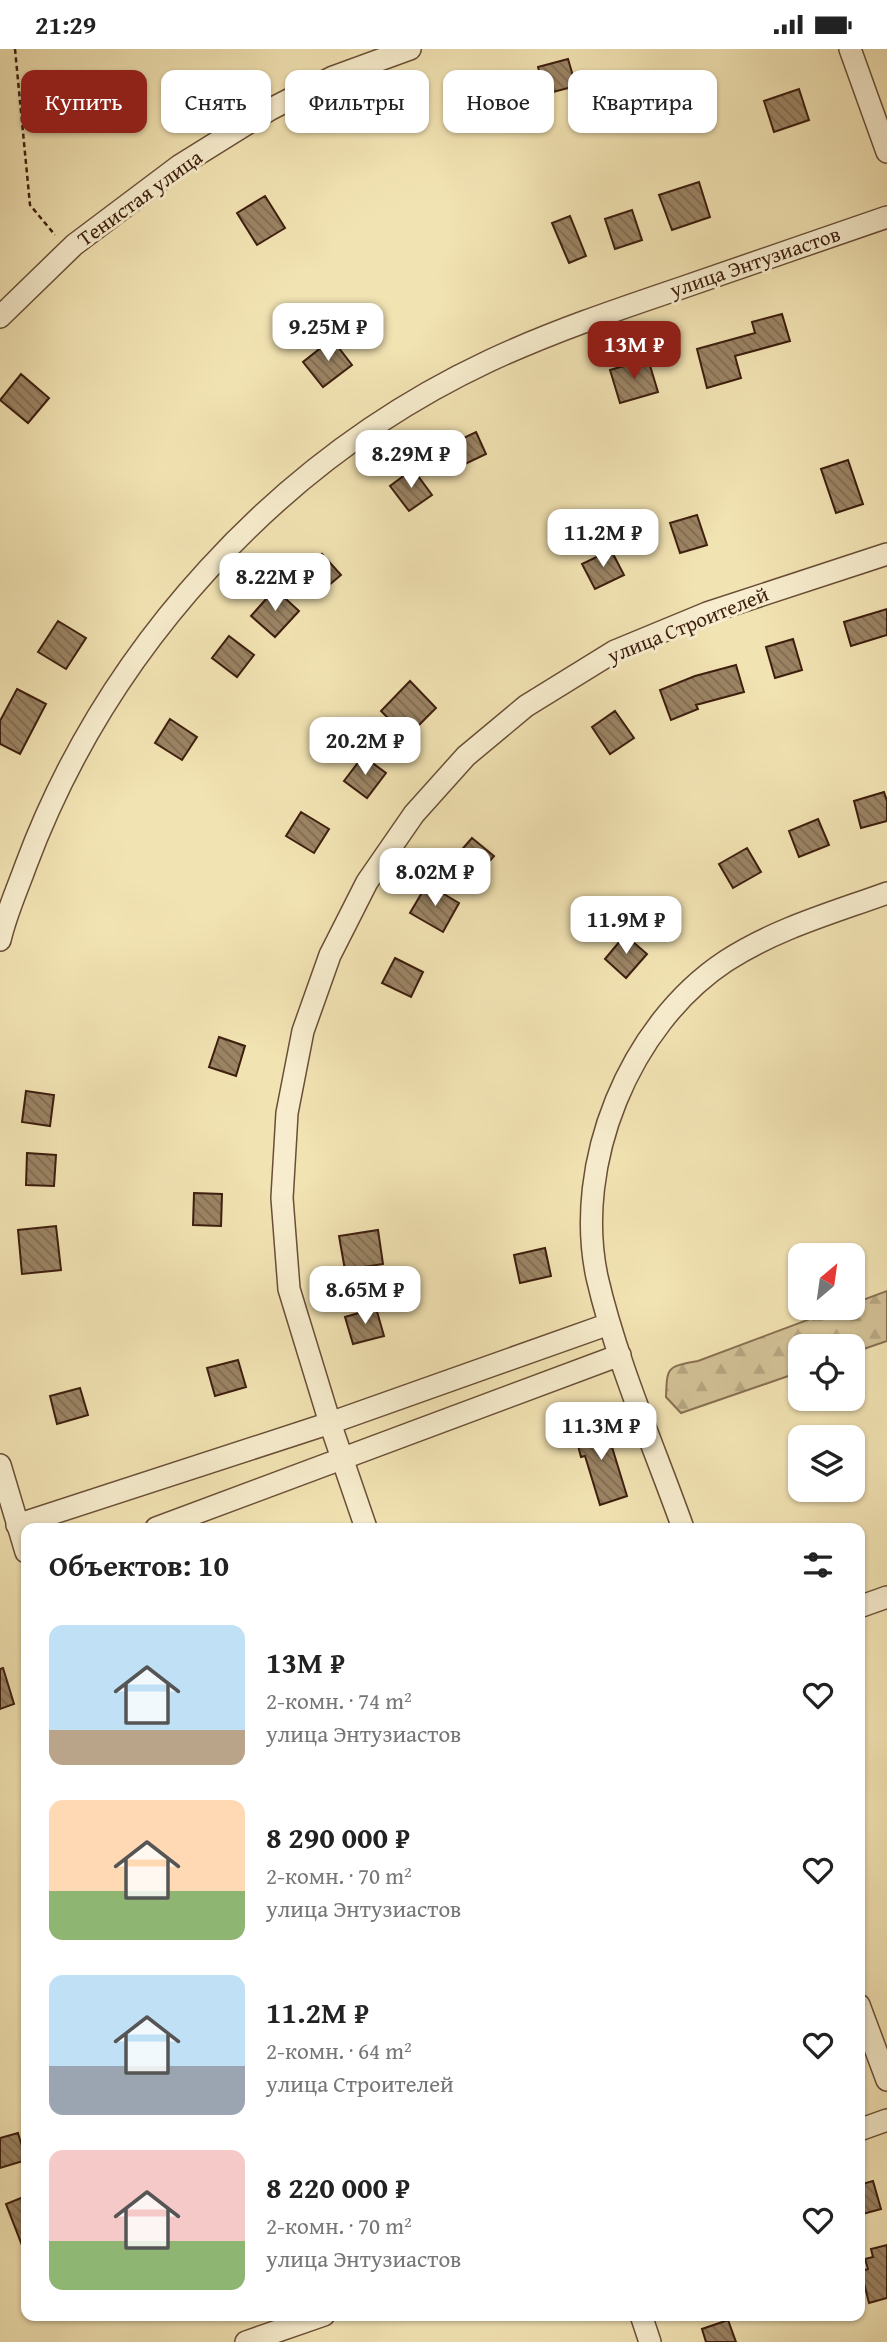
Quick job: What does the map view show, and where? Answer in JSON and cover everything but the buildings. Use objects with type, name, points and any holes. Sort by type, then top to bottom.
[{"type":"street","name":"Тенистая улица","points":[[0,317],[68,251],[178,166],[269,110],[332,77],[410,49]]},
{"type":"street","points":[[850,49],[887,152]]},
{"type":"street","name":"улица Энтузиастов","points":[[0,940],[40,827],[64,776],[89,730],[128,669],[170,613],[214,563],[260,517],[306,477],[352,442],[419,398],[489,361],[600,315],[887,217]]},
{"type":"street","name":"улица Строителей","points":[[364,1523],[289,1289],[282,1198],[287,1113],[308,1019],[330,955],[367,882],[414,814],[466,756],[526,706],[615,651],[707,613],[887,554]]},
{"type":"street","points":[[681,1523],[609,1324],[597,1274],[592,1228],[597,1160],[616,1096],[646,1041],[682,997],[725,962],[776,933],[887,893]]},
{"type":"street","points":[[23,1523],[330,1423],[609,1324]]},
{"type":"street","points":[[169,1523],[620,1355]]},
{"type":"street","points":[[0,1465],[21,1537]]},
{"type":"street","points":[[17,1525],[21,1524]]},
{"type":"street","points":[[865,1605],[887,1597]]},
{"type":"street","points":[[865,2021],[887,2080]]},
{"type":"street","points":[[865,2128],[887,2120]]},
{"type":"street","points":[[643,2321],[650,2342]]},
{"type":"street","points":[[246,2342],[310,2324]]},
{"type":"path","points":[[15,49],[30,205],[68,251]]},
{"type":"green space","points":[[887,1291],[887,1341],[865,1349],[865,1334],[788,1334],[788,1376],[681,1413],[666,1397],[668,1374],[675,1367],[807,1320],[865,1320],[865,1299]]}]
